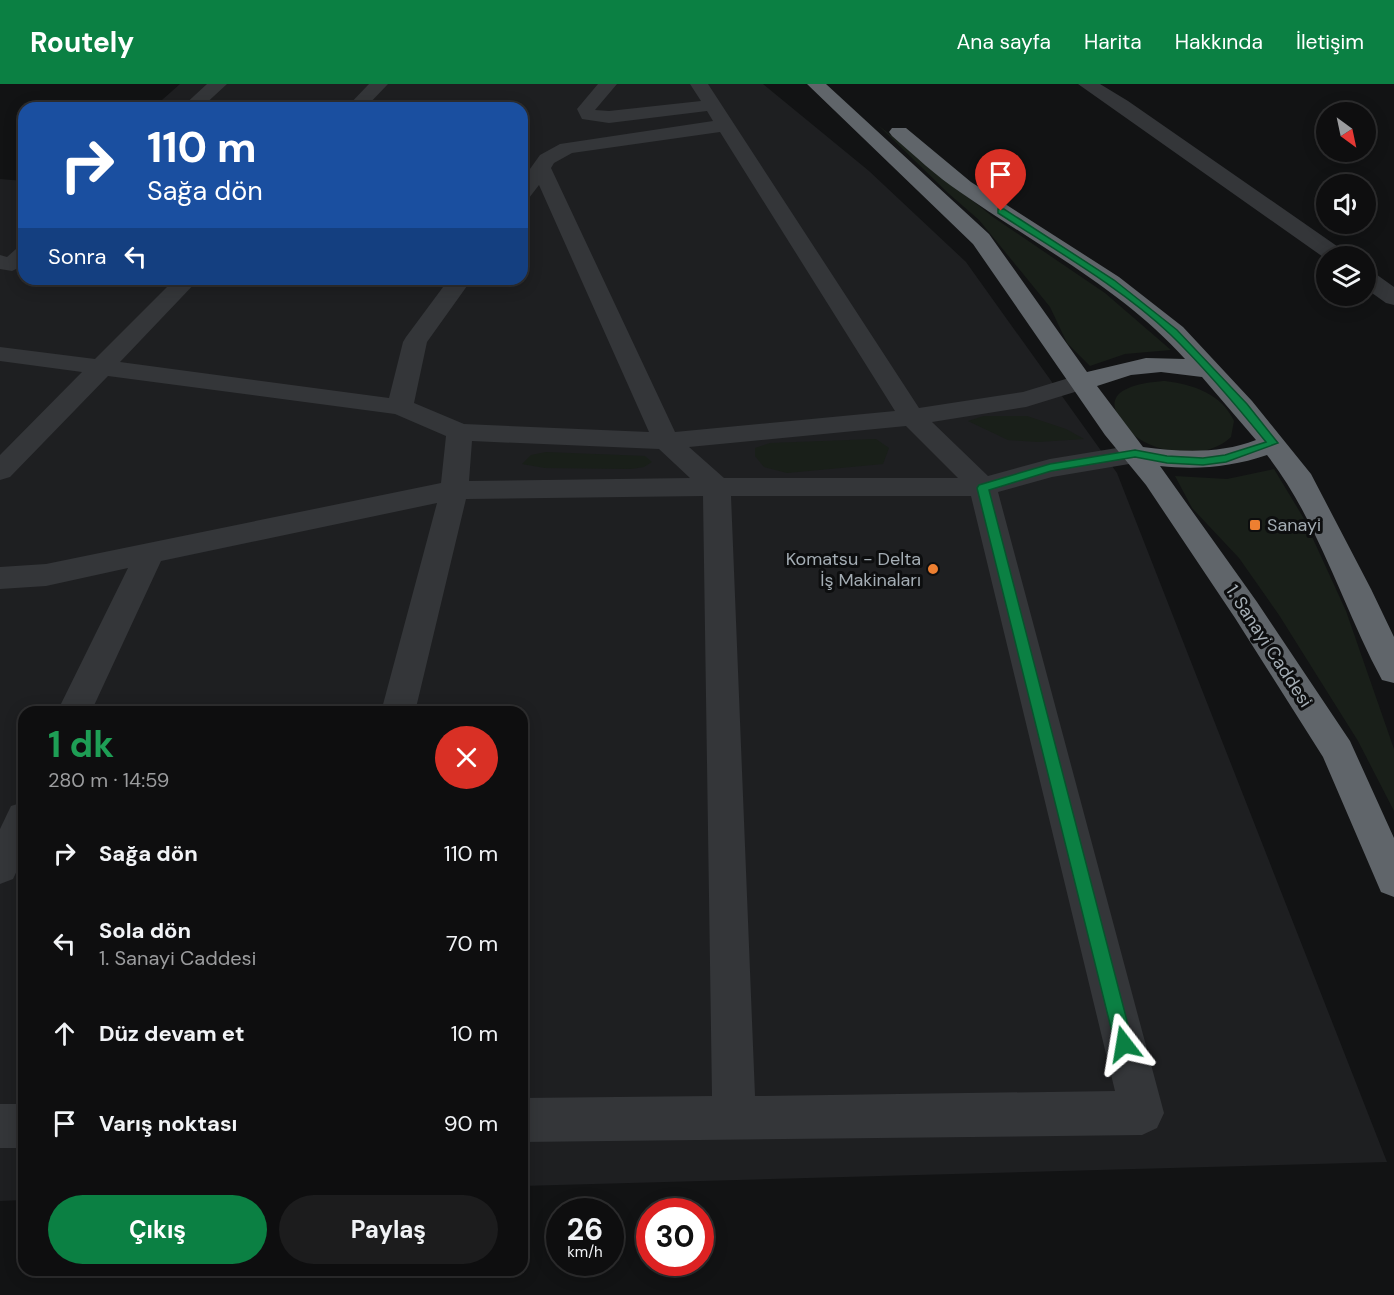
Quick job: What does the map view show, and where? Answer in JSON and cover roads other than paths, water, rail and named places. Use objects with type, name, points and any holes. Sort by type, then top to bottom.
[{"type":"highway","name":"1. Sanayi Caddesi","points":[[816,84],[981,239],[1114,429],[1156,479],[1240,600],[1338,752],[1394,880]]},
{"type":"highway","points":[[843,84],[964,186],[1111,282],[1174,332],[1243,407],[1297,474],[1356,589],[1394,671]]},
{"type":"highway","points":[[1082,382],[1120,370],[1156,364],[1185,365],[1211,372]]},
{"type":"highway","points":[[1135,454],[1203,461],[1226,459],[1273,443]]},
{"type":"street","points":[[197,102],[218,84]]},
{"type":"street","points":[[361,102],[379,84]]},
{"type":"street","points":[[608,84],[586,109],[589,115],[609,117],[713,105]]},
{"type":"street","points":[[1087,84],[1122,105],[1322,246]]},
{"type":"street","points":[[528,186],[555,153],[713,105]]},
{"type":"street","points":[[528,1120],[1142,1113],[983,488],[912,417],[713,105]]},
{"type":"street","points":[[541,168],[666,441],[717,487],[734,1118]]},
{"type":"street","points":[[0,262],[12,264],[18,259]]},
{"type":"street","points":[[0,471],[182,285]]},
{"type":"street","points":[[400,407],[415,342],[457,285]]},
{"type":"street","points":[[1376,285],[1394,298]]},
{"type":"street","points":[[0,354],[400,407],[460,432],[666,441],[912,417],[1026,399],[1082,382]]},
{"type":"street","points":[[400,706],[454,490],[460,432]]},
{"type":"street","points":[[0,578],[46,575],[454,490],[717,487],[983,488],[1050,468],[1135,454]]},
{"type":"street","points":[[77,706],[150,554]]},
{"type":"street","points":[[0,867],[18,830]]},
{"type":"street","points":[[0,1126],[18,1126]]},
{"type":"place","name":"Sanayi","points":[[1255,525]]},
{"type":"place","name":"Komatsu - Delta İş Makinaları","points":[[933,569]]}]
